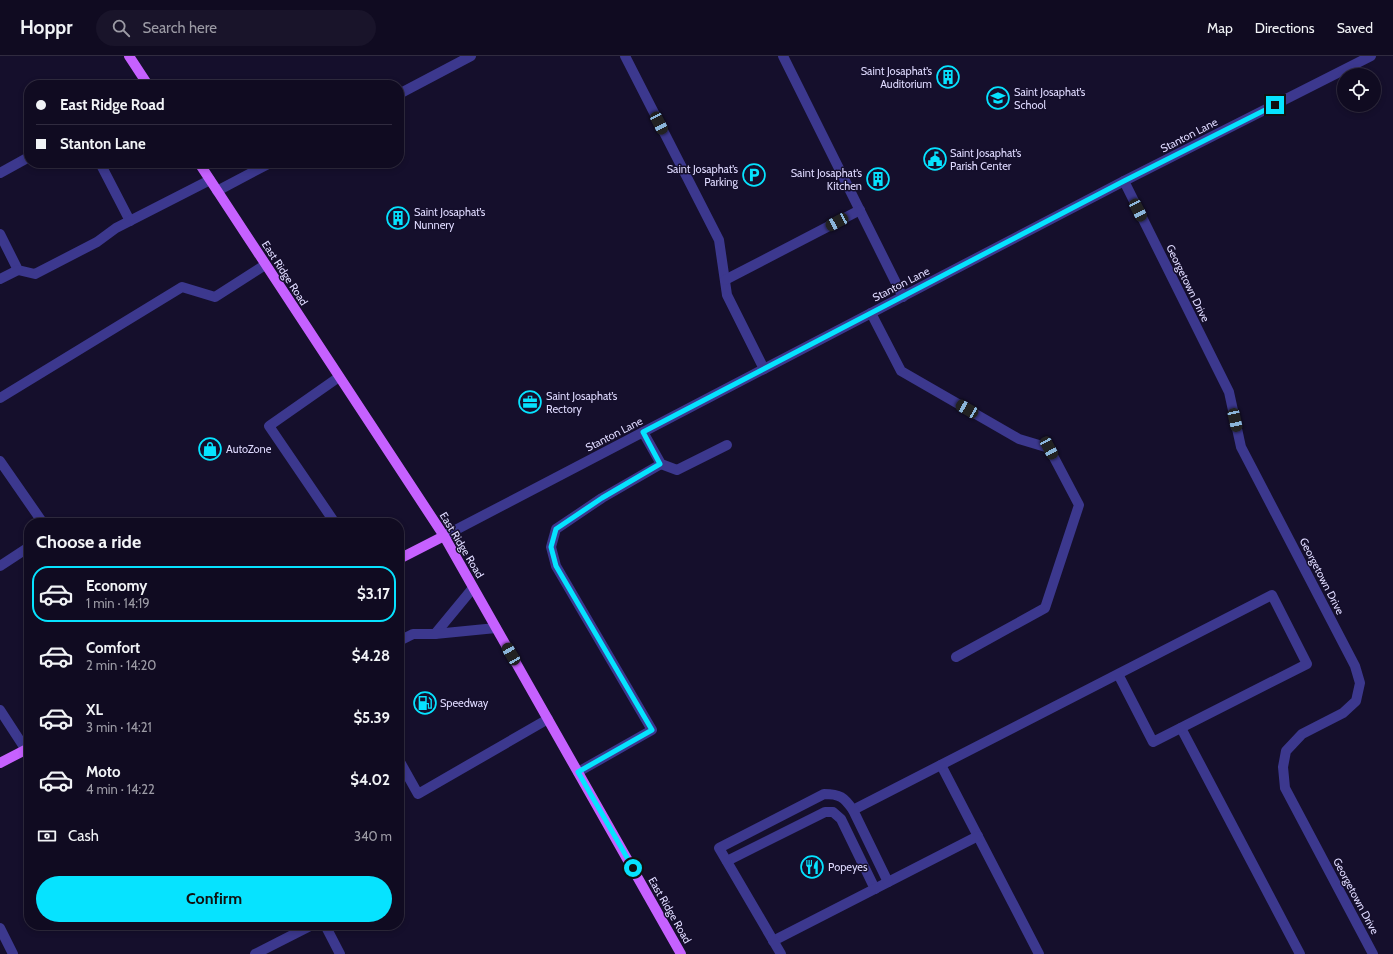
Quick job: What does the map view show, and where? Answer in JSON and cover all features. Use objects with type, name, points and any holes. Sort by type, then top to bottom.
[{"type":"main road","points":[[129,56],[145,80]]},
{"type":"main road","name":"East Ridge Road","points":[[202,168],[444,536],[681,954]]},
{"type":"main road","points":[[404,556],[444,536]]},
{"type":"main road","points":[[0,763],[24,751]]},
{"type":"street","points":[[404,91],[471,56]]},
{"type":"street","points":[[625,56],[719,240],[727,295],[764,369]]},
{"type":"street","points":[[783,56],[904,297]]},
{"type":"street","name":"Stanton Lane","points":[[444,536],[1124,181],[1371,56]]},
{"type":"street","points":[[0,173],[24,160]]},
{"type":"street","points":[[103,168],[130,221]]},
{"type":"street","points":[[217,191],[261,168]]},
{"type":"street","points":[[0,279],[18,270],[35,274],[97,242],[116,228],[210,180]]},
{"type":"street","name":"Georgetown Drive","points":[[1124,181],[1229,392],[1241,447],[1355,666],[1360,683],[1356,701],[1343,713],[1302,734],[1286,751],[1283,767],[1285,788],[1373,954]]},
{"type":"street","points":[[725,280],[860,210]]},
{"type":"street","points":[[0,234],[18,270]]},
{"type":"street","points":[[0,398],[182,287],[215,298],[265,265]]},
{"type":"street","points":[[871,313],[901,371],[1019,439],[1049,448],[1079,505],[1045,608],[956,657]]},
{"type":"street","points":[[332,518],[269,426],[339,377]]},
{"type":"street","points":[[643,432],[660,464],[677,470],[727,445]]},
{"type":"street","points":[[0,461],[40,518]]},
{"type":"street","points":[[578,772],[652,730],[556,566],[551,547],[556,529],[602,498],[660,464]]},
{"type":"street","points":[[0,566],[24,550]]},
{"type":"street","points":[[436,634],[473,588]]},
{"type":"street","points":[[853,810],[941,765],[1118,674],[1272,595],[1306,664],[1153,742],[1118,674]]},
{"type":"street","points":[[404,638],[413,634],[436,634],[496,628]]},
{"type":"street","points":[[0,710],[24,745]]},
{"type":"street","points":[[404,769],[418,794],[548,719]]},
{"type":"street","points":[[1181,728],[1300,954]]},
{"type":"street","points":[[941,765],[1039,954]]},
{"type":"street","points":[[781,954],[719,848],[824,794],[835,794],[845,799],[853,810],[888,882]]},
{"type":"street","points":[[727,861],[825,812],[833,812],[841,819],[875,889]]},
{"type":"street","points":[[773,941],[978,836]]},
{"type":"street","points":[[0,928],[14,954]]},
{"type":"street","points":[[255,954],[302,930]]},
{"type":"street","points":[[328,930],[340,954]]},
{"type":"place","name":"Saint Josaphat’s Auditorium","points":[[948,77]]},
{"type":"place","name":"Saint Josaphat’s School","points":[[998,98]]},
{"type":"place","name":"Saint Josaphat’s Parish Center","points":[[935,159]]},
{"type":"place","name":"Saint Josaphat’s Parking","points":[[754,175]]},
{"type":"place","name":"Saint Josaphat’s Kitchen","points":[[878,179]]},
{"type":"place","name":"Saint Josaphat’s Nunnery","points":[[398,218]]},
{"type":"place","name":"Saint Josaphat’s Rectory","points":[[530,402]]},
{"type":"place","name":"AutoZone","points":[[210,449]]},
{"type":"place","name":"Speedway","points":[[425,703]]},
{"type":"place","name":"Popeyes","points":[[812,867]]},
{"type":"route","points":[[633,868],[578,772],[652,730],[556,566],[551,547],[556,529],[602,498],[660,464],[643,432],[1124,181],[1275,105]]}]
